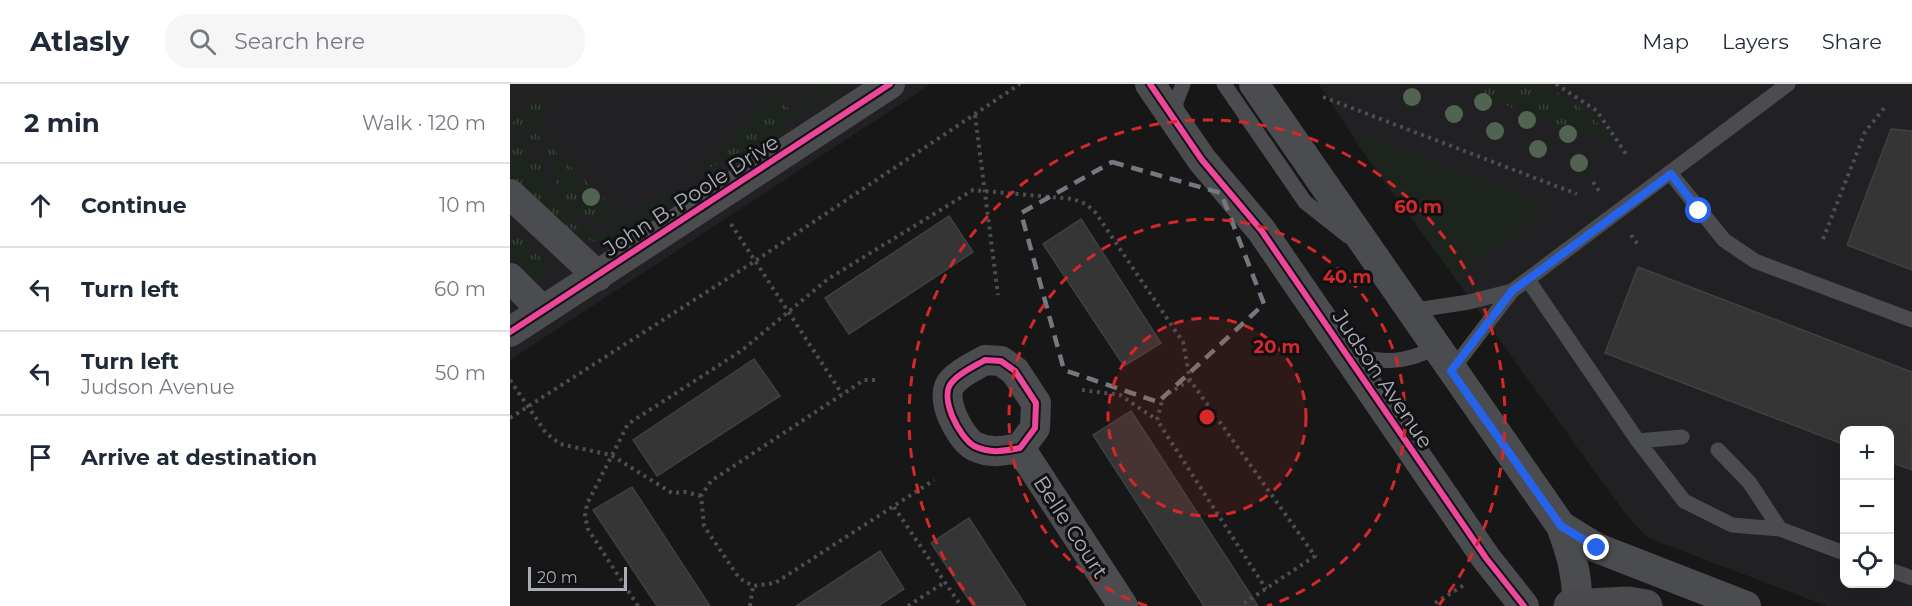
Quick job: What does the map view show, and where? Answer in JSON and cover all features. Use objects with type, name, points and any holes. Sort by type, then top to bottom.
[{"type":"main road","points":[[1574,606],[1628,603],[1646,606]]},
{"type":"street","name":"John B. Poole Drive","points":[[510,332],[890,84]]},
{"type":"street","name":"Judson Avenue","points":[[1150,84],[1202,160],[1262,230],[1486,558],[1524,606]]},
{"type":"street","points":[[1254,84],[1369,253],[1561,526],[1573,559],[1578,584],[1574,606]]},
{"type":"street","points":[[510,194],[598,276]]},
{"type":"street","points":[[510,278],[542,310]]},
{"type":"street","name":"Belle Court","points":[[1020,448],[1123,606]]},
{"type":"street","points":[[1561,526],[1597,548],[1746,606]]},
{"type":"lane","points":[[1176,122],[1176,102],[1183,84]]},
{"type":"lane","points":[[1224,84],[1305,202],[1369,253]]},
{"type":"lane","points":[[1344,352],[1391,363],[1414,358],[1443,359],[1512,291],[1671,174],[1708,141],[1788,84]]},
{"type":"lane","points":[[1671,174],[1724,240],[1755,261],[1912,320]]},
{"type":"lane","points":[[1528,280],[1638,441],[1684,501],[1732,525],[1780,529],[1840,551]]},
{"type":"lane","points":[[1410,311],[1469,302],[1512,291]]},
{"type":"lane","points":[[1638,441],[1682,436]]},
{"type":"lane","points":[[1718,450],[1749,482],[1780,529]]},
{"type":"lane","points":[[1894,571],[1912,578]]},
{"type":"path","points":[[510,418],[754,261],[1020,84]]},
{"type":"path","points":[[1556,84],[1597,111],[1628,157]]},
{"type":"path","points":[[1323,98],[1577,194]]},
{"type":"path","points":[[1823,239],[1865,132],[1885,106]]},
{"type":"path","points":[[975,115],[998,295]]},
{"type":"path","points":[[1593,182],[1602,194]]},
{"type":"path","points":[[726,215],[842,394]]},
{"type":"path","points":[[1630,235],[1639,246]]},
{"type":"path","points":[[510,380],[546,433],[560,444],[611,455],[672,493],[685,492],[701,496]]},
{"type":"path","points":[[875,380],[864,380],[711,481],[701,496],[700,512],[704,526],[739,578],[753,586],[775,583],[934,480]]},
{"type":"path","points":[[1157,420],[1163,397],[1190,380]]},
{"type":"path","points":[[1082,390],[1120,395],[1157,420],[1266,589]]},
{"type":"path","points":[[894,507],[961,606]]},
{"type":"path","points":[[908,606],[945,582]]},
{"type":"path","points":[[1435,603],[1464,585]]},
{"type":"path","points":[[750,606],[753,586]]},
{"type":"highlighted area","points":[[1112,162],[1221,193],[1264,304],[1158,402],[1064,370],[1021,213]]},
{"type":"shaded area","points":[[510,84],[931,84],[510,360]]},
{"type":"shaded area","points":[[1319,84],[1912,84],[1912,606],[1827,606],[1648,538],[1627,516],[1359,146]]},
{"type":"green space","points":[[823,84],[846,84],[772,135],[700,173],[698,170],[774,93],[794,114]]},
{"type":"green space","points":[[1449,84],[1470,89],[1477,84],[1544,84],[1592,115],[1614,146]]},
{"type":"green space","points":[[541,98],[546,101],[549,109],[532,129],[621,215],[612,221],[594,221],[576,212],[563,196],[549,160],[512,123],[535,100]]},
{"type":"green space","points":[[510,133],[543,167],[553,195],[582,226],[596,231],[617,228],[647,202],[672,201],[698,184],[704,194],[629,239],[611,243],[594,241],[577,235],[562,225],[547,213],[510,174]]},
{"type":"green space","points":[[1365,136],[1542,202],[1545,211],[1455,278],[1359,146],[1358,140]]},
{"type":"green space","points":[[510,228],[548,264],[546,278],[537,281],[533,279],[510,257]]},
{"type":"building","points":[[1891,129],[1912,131],[1912,270],[1847,245]]},
{"type":"building","points":[[949,216],[973,252],[849,334],[825,298]]},
{"type":"building","points":[[1081,219],[1161,343],[1124,366],[1043,244]]},
{"type":"building","points":[[1638,267],[1912,372],[1912,470],[1894,463],[1894,426],[1840,426],[1840,443],[1605,353]]},
{"type":"building","points":[[754,359],[780,396],[657,476],[633,440]]},
{"type":"building","points":[[1131,411],[1258,606],[1204,606],[1093,435]]},
{"type":"building","points":[[632,487],[710,606],[657,606],[593,510]]},
{"type":"building","points":[[969,518],[1026,606],[973,606],[931,543]]},
{"type":"building","points":[[880,551],[904,589],[878,606],[796,606]]},
{"type":"cycle path","points":[[510,332],[890,84]]},
{"type":"cycle path","points":[[1150,84],[1202,160],[1261,230],[1486,558],[1524,606]]},
{"type":"cycle path","points":[[985,360],[1001,361],[1015,371],[1036,403],[1035,428],[1020,448],[1003,451],[980,449],[968,442],[952,416],[948,396],[953,381],[985,360]]},
{"type":"route","points":[[1597,548],[1561,526],[1451,371],[1512,291],[1671,174],[1699,211]]}]
